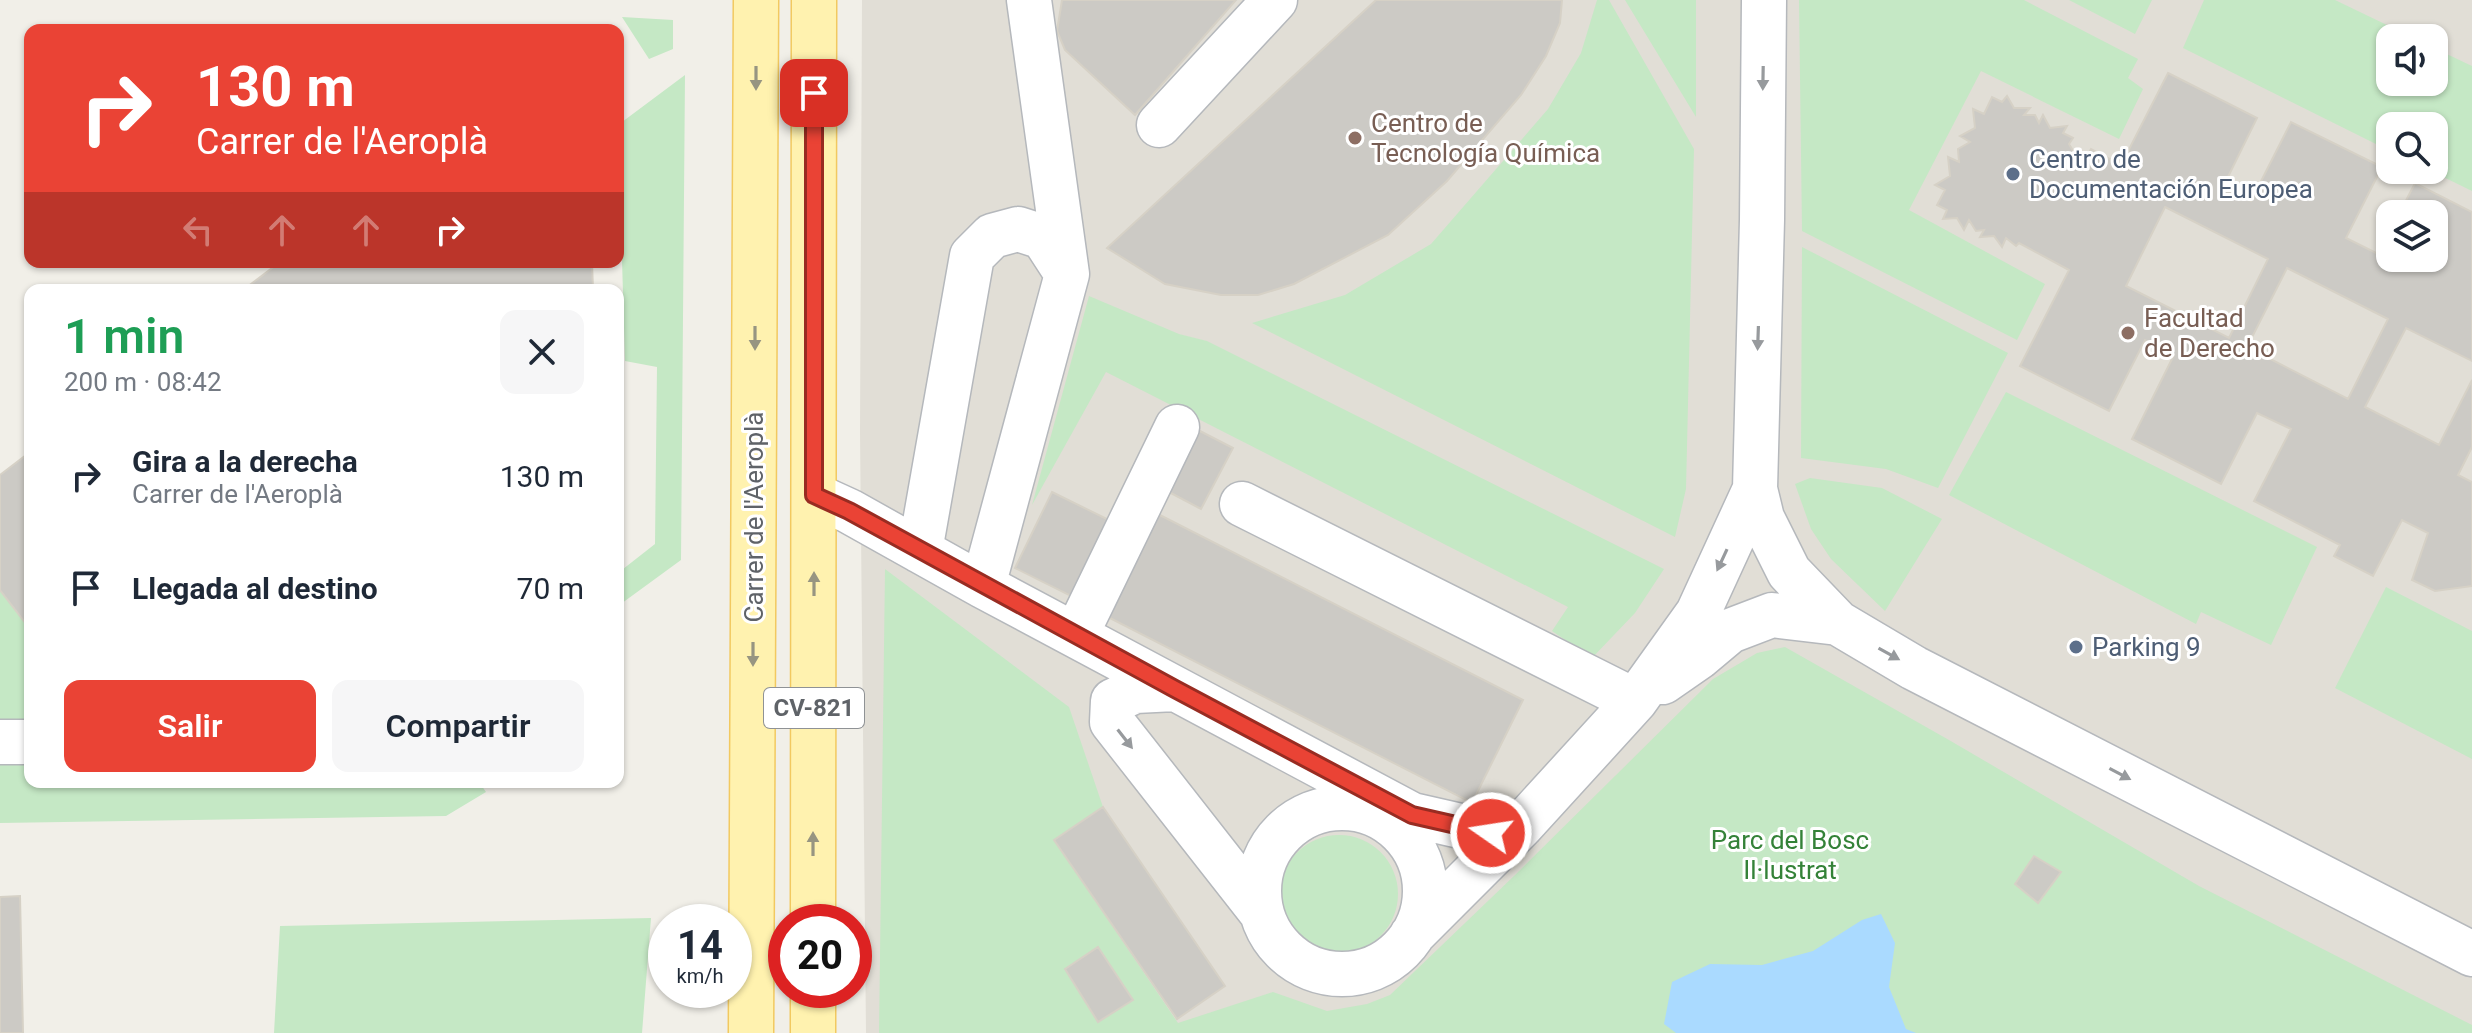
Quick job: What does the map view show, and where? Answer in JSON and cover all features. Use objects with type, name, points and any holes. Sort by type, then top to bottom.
[{"type":"main road","name":"Carrer de l'Aeroplà","points":[[751,1033],[756,0]]},
{"type":"main road","name":"CV-821","points":[[813,904],[814,0]]},
{"type":"main road","points":[[813,1008],[813,1033]]},
{"type":"street","points":[[983,586],[1067,274],[1029,0]]},
{"type":"street","points":[[1159,125],[1275,0]]},
{"type":"street","points":[[1764,0],[1755,489],[1762,518],[1789,572],[1838,623],[1928,675],[2472,954]]},
{"type":"street","points":[[920,551],[972,256],[992,236],[1018,229],[1043,237],[1067,274]]},
{"type":"street","points":[[1076,635],[1177,427]]},
{"type":"street","points":[[1412,935],[1521,826],[1635,701],[1698,613],[1755,489]]},
{"type":"street","points":[[814,495],[849,511],[1412,815],[1491,833],[1521,826]]},
{"type":"street","points":[[1242,504],[1635,701]]},
{"type":"street","points":[[1635,701],[1699,657],[1730,631],[1772,615],[1838,623]]},
{"type":"street","points":[[1175,689],[1135,691],[1113,701],[1112,722],[1261,912]]},
{"type":"street","points":[[0,742],[24,742]]},
{"type":"street","points":[[1341,806],[1364,809],[1391,821],[1410,839],[1422,862],[1426,883],[1422,917],[1409,942],[1391,959],[1364,972],[1336,974],[1311,969],[1286,953],[1271,936],[1261,912],[1258,893],[1261,867],[1275,839],[1309,813],[1341,806]]},
{"type":"shaded area","points":[[862,0],[2472,0],[2472,1033],[866,1033],[866,1008],[872,1008],[872,904],[865,904],[860,432]]},
{"type":"green space","points":[[1597,0],[1609,0],[1694,149],[1686,489],[1675,537],[1252,323],[1345,295],[1431,244],[1548,109],[1581,53]]},
{"type":"green space","points":[[1625,0],[1696,0],[1696,117]]},
{"type":"green space","points":[[1799,0],[2024,0],[2138,59],[2128,78],[2143,89],[2119,139],[1981,71],[1909,210],[2045,284],[2017,340],[1802,231]]},
{"type":"green space","points":[[2069,0],[2152,0],[2135,34]]},
{"type":"green space","points":[[2204,0],[2335,0],[2385,24],[2376,24],[2376,96],[2448,96],[2448,55],[2472,66],[2472,191],[2448,179],[2448,112],[2376,112],[2376,144],[2183,48]]},
{"type":"green space","points":[[622,17],[673,20],[673,49],[649,59]]},
{"type":"green space","points":[[685,75],[681,560],[624,602],[624,568],[655,544],[657,367],[625,361],[624,121]]},
{"type":"green space","points":[[1802,247],[2008,353],[1938,488],[1886,469],[1801,458]]},
{"type":"green space","points":[[1089,296],[1179,334],[1207,341],[1664,569],[1635,613],[1592,658],[1552,631],[1568,607],[1106,372],[1032,505]]},
{"type":"green space","points":[[2006,392],[2317,547],[2271,645],[2201,612],[2196,624],[1949,495]]},
{"type":"green space","points":[[1810,478],[1882,488],[1942,519],[1885,611],[1831,559],[1811,529],[1795,484]]},
{"type":"green space","name":"Parc del Bosc Il·lustrat","points":[[885,569],[1069,707],[1103,807],[1054,840],[1178,1023],[1273,992],[1327,1011],[1367,1004],[1390,995],[1713,679],[1757,653],[1785,647],[2199,886],[2472,1025],[2472,1033],[879,1033]]},
{"type":"green space","points":[[2386,587],[2472,631],[2472,759],[2335,688]]},
{"type":"green space","points":[[0,590],[24,621],[24,725],[0,725]]},
{"type":"green space","points":[[0,761],[24,761],[24,788],[483,788],[486,792],[446,816],[0,823]]},
{"type":"green space","points":[[1339,835],[1362,839],[1381,852],[1394,871],[1398,894],[1394,917],[1381,936],[1362,949],[1339,953],[1316,949],[1297,936],[1284,917],[1280,894],[1284,871],[1297,852],[1316,839]]},
{"type":"green space","points":[[648,918],[642,1033],[274,1033],[280,926]]},
{"type":"water","points":[[1881,914],[1895,943],[1889,987],[1906,1029],[1916,1033],[1676,1033],[1664,1024],[1672,982],[1710,964],[1762,965],[1813,951],[1862,920]]},
{"type":"building","points":[[1062,0],[1236,0],[1135,115],[1065,50],[1057,31]]},
{"type":"building","name":"Centro de Tecnología Química","points":[[1376,0],[1562,0],[1560,23],[1546,56],[1521,95],[1447,181],[1388,235],[1294,284],[1258,295],[1221,295],[1165,284],[1107,248]]},
{"type":"building","name":"Facultad de Derecho","points":[[2168,73],[2257,118],[2223,187],[2251,201],[2291,122],[2376,164],[2376,179],[2346,238],[2376,253],[2376,272],[2448,272],[2448,200],[2406,200],[2414,184],[2417,184],[2472,212],[2472,361],[2406,328],[2365,407],[2439,445],[2472,380],[2472,447],[2458,475],[2472,482],[2472,586],[2435,591],[2412,580],[2428,533],[2402,520],[2373,576],[2334,556],[2340,545],[2254,501],[2291,429],[2257,413],[2221,484],[2132,439],[2174,355],[2145,340],[2109,411],[2020,366],[2069,270],[2019,243],[2016,246],[2006,238],[2002,247],[1994,236],[1980,237],[1984,230],[1976,231],[1969,220],[1964,230],[1957,218],[1943,219],[1947,210],[1937,205],[1945,190],[1935,185],[1950,176],[1948,157],[1959,162],[1958,149],[1970,142],[1960,136],[1975,128],[1973,109],[1984,114],[1992,97],[2002,102],[2007,96],[2014,108],[2030,108],[2024,115],[2035,115],[2039,123],[2043,115],[2050,128],[2067,126],[2063,133],[2073,138],[2069,144],[2075,154],[2088,154],[2091,149],[2121,165]],"holes":[[[2165,207],[2268,259],[2229,338],[2126,286]],[[2287,268],[2388,319],[2348,399],[2247,347]]]},
{"type":"building","points":[[272,268],[592,268],[593,284],[251,284]]},
{"type":"building","points":[[1198,430],[1233,448],[1201,509],[1167,491]]},
{"type":"building","points":[[24,457],[24,621],[0,590],[0,475]]},
{"type":"building","points":[[1052,492],[1117,524],[1079,600],[1015,568]]},
{"type":"building","points":[[1150,510],[1523,700],[1472,803],[1102,614]]},
{"type":"building","points":[[1103,807],[1225,986],[1177,1019],[1054,840]]},
{"type":"building","points":[[2034,856],[2061,872],[2038,903],[2015,884]]},
{"type":"building","points":[[20,896],[23,1033],[0,1033],[0,897]]},
{"type":"building","points":[[1098,947],[1133,1000],[1098,1022],[1065,969]]},
{"type":"place","name":"Centro de Tecnología Química","points":[[1355,138]]},
{"type":"place","name":"Centro de Documentación Europea","points":[[2013,174]]},
{"type":"place","name":"Facultad de Derecho","points":[[2128,333]]},
{"type":"place","name":"Parking 9","points":[[2076,647]]},
{"type":"route","points":[[814,93],[814,495],[849,511],[1412,815],[1491,833]]}]
